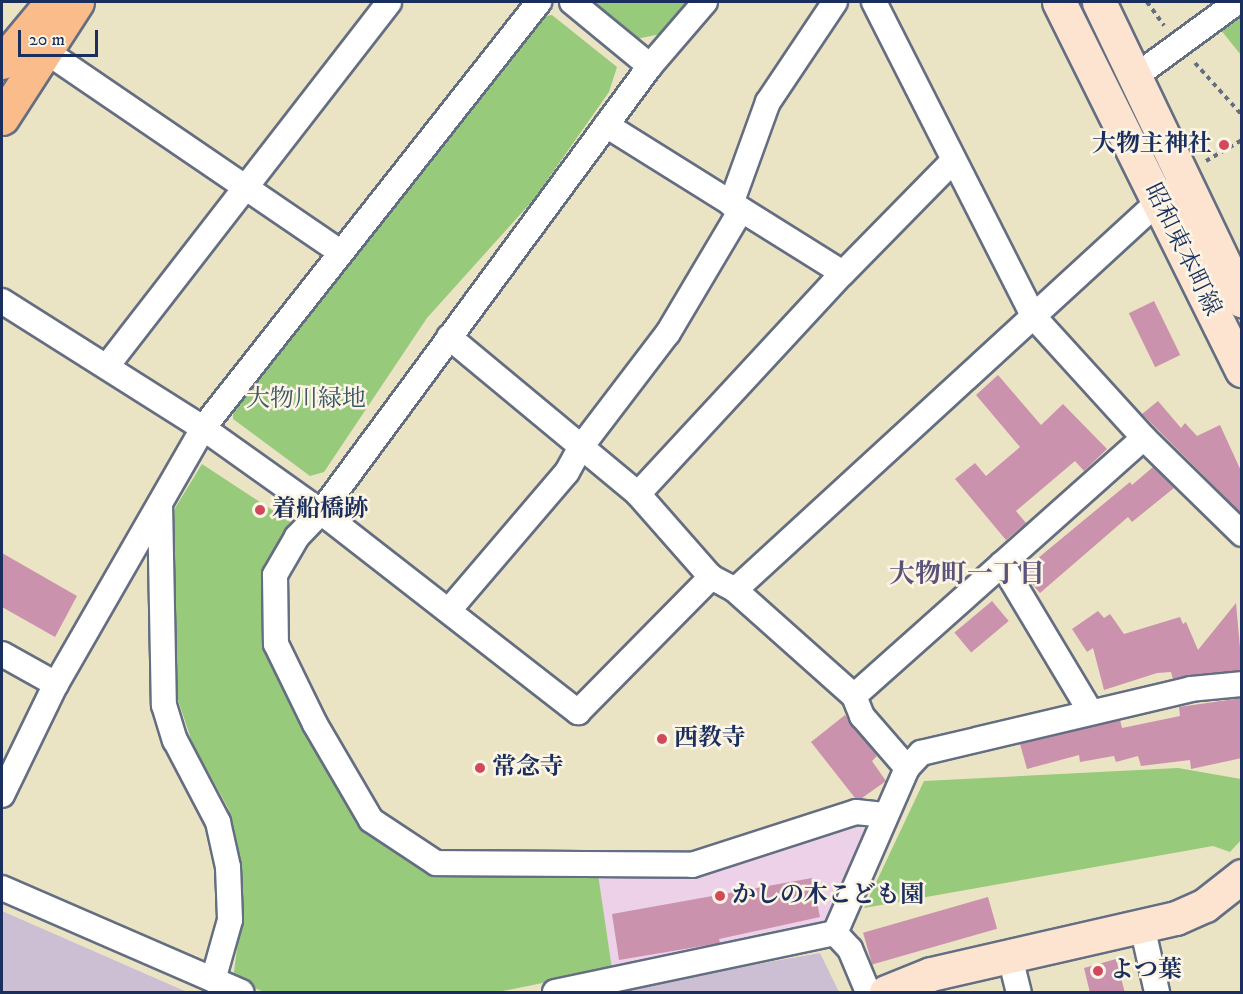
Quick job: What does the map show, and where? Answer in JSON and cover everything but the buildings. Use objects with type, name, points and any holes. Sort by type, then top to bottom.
[{"type":"highway","points":[[2,62],[52,2]]},
{"type":"highway","points":[[2,118],[77,2]]},
{"type":"main road","name":"昭和東本町線","points":[[1059,2],[1242,370]]},
{"type":"main road","name":"昭和東本町線","points":[[1099,2],[1136,76],[1195,170],[1242,300]]},
{"type":"main road","points":[[886,993],[932,983],[1010,957],[1142,926],[1205,906],[1242,876]]},
{"type":"street","points":[[107,366],[245,184],[389,2]]},
{"type":"street","points":[[2,795],[56,684],[203,428],[339,251],[539,2]]},
{"type":"street","points":[[572,2],[650,66]]},
{"type":"street","points":[[705,2],[650,66],[321,512],[297,537],[275,575],[276,644],[315,724],[371,820],[436,863],[692,865],[856,812],[886,815]]},
{"type":"street","points":[[450,609],[567,472],[581,447],[668,333],[736,207],[768,102],[835,2]]},
{"type":"street","points":[[874,2],[1032,316],[1144,438],[1242,534]]},
{"type":"street","points":[[1136,76],[1237,2]]},
{"type":"street","points":[[44,50],[245,184],[339,251]]},
{"type":"street","points":[[606,125],[843,273]]},
{"type":"street","points":[[638,494],[843,273],[953,161]]},
{"type":"street","points":[[735,590],[1032,316],[1195,170]]},
{"type":"street","points":[[2,301],[203,428],[321,512],[450,609],[578,712],[711,577]]},
{"type":"street","points":[[449,337],[638,494],[711,577],[735,590],[854,696],[862,716],[906,768]]},
{"type":"street","points":[[854,696],[1144,438]]},
{"type":"street","points":[[160,503],[164,705],[175,740],[218,822],[228,867],[230,920],[213,980]]},
{"type":"street","points":[[1002,564],[1090,711]]},
{"type":"street","points":[[2,654],[56,684]]},
{"type":"street","points":[[835,933],[906,768],[921,753],[1090,711],[1191,689],[1242,684]]},
{"type":"street","points":[[2,888],[241,993]]},
{"type":"street","points":[[1142,926],[1157,993]]},
{"type":"street","points":[[555,993],[835,933]]},
{"type":"street","points":[[835,933],[850,949],[868,993]]},
{"type":"street","points":[[1010,957],[1019,993]]},
{"type":"path","points":[[1179,45],[1242,115]]},
{"type":"path","points":[[1195,170],[1242,140]]},
{"type":"shaded area","name":"かしの木こども園","points":[[854,820],[867,832],[830,917],[815,930],[612,969],[598,874]]},
{"type":"shaded area","points":[[2,911],[187,992],[2,992]]},
{"type":"shaded area","points":[[820,953],[839,992],[601,992]]},
{"type":"green space","points":[[588,2],[689,2],[661,34],[636,39]]},
{"type":"green space","points":[[1241,12],[1241,55],[1220,29]]},
{"type":"green space","name":"大物川緑地","points":[[552,15],[617,67],[609,92],[534,199],[427,318],[324,472],[310,476],[233,419],[233,405],[536,17]]},
{"type":"green space","points":[[202,464],[295,525],[263,570],[265,648],[361,830],[430,874],[598,874],[612,969],[498,992],[264,992],[233,979],[240,926],[238,865],[228,808],[192,742],[177,697],[169,518]]},
{"type":"green space","points":[[1178,768],[1241,779],[1241,840],[1230,852],[1213,846],[864,908],[924,781]]},
{"type":"place","name":"大物主神社","points":[[1224,145]]},
{"type":"place","name":"着船橋跡","points":[[260,510]]},
{"type":"place","name":"西教寺","points":[[662,739]]},
{"type":"place","name":"常念寺","points":[[480,768]]},
{"type":"place","name":"かしの木こども園","points":[[720,896]]},
{"type":"place","name":"よつ葉","points":[[1098,971]]},
{"type":"district","name":"大物町一丁目","points":[[967,575]]}]
